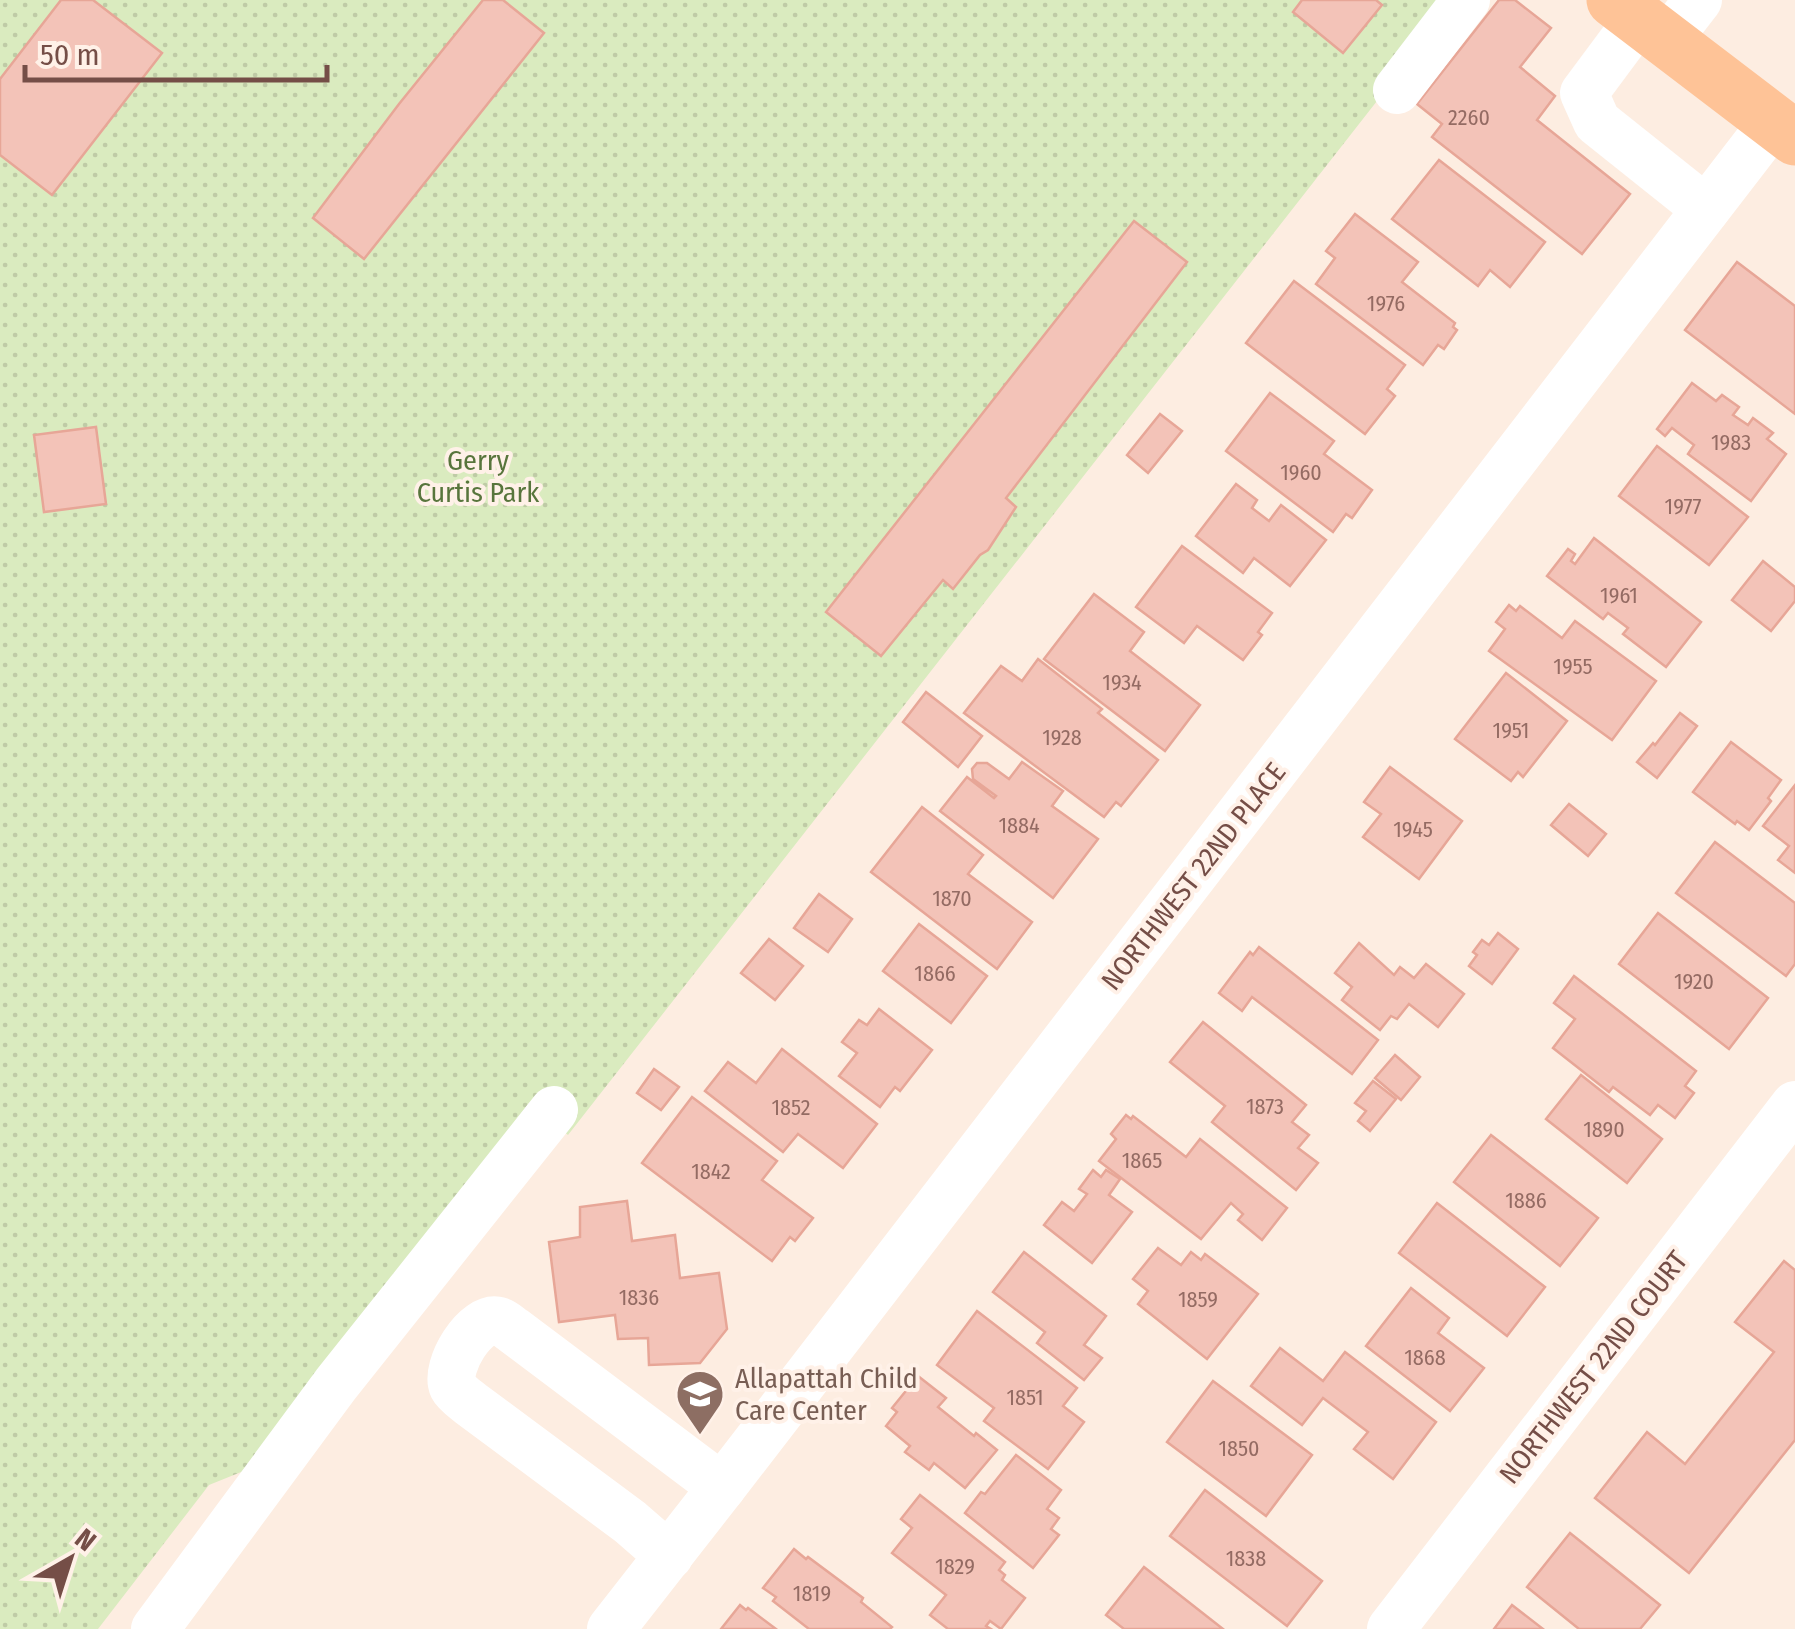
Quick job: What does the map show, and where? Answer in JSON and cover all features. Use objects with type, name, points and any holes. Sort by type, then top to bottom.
[{"type":"main road","points":[[1654,15],[1784,129]]},
{"type":"street","points":[[1397,90],[1466,0]]},
{"type":"street","points":[[1654,15],[1584,93],[1597,122],[1706,210]]},
{"type":"street","name":"NORTHWEST 22ND PLACE","points":[[610,1629],[1706,210],[1784,129]]},
{"type":"street","name":"NORTHWEST 22ND COURT","points":[[1391,1629],[1795,1106]]},
{"type":"street","points":[[155,1629],[336,1384],[554,1110]]},
{"type":"street","points":[[669,1556],[454,1388],[451,1373],[458,1353],[475,1330],[486,1321],[498,1320],[722,1487]]},
{"type":"green space","name":"Gerry Curtis Park","points":[[0,0],[1456,0],[568,1135],[529,1103],[256,1466],[209,1485],[98,1629],[0,1629]]},
{"type":"building","points":[[61,0],[93,0],[162,53],[52,195],[0,155],[0,79]]},
{"type":"building","points":[[483,0],[503,0],[544,33],[364,259],[313,218]]},
{"type":"building","points":[[1302,0],[1376,0],[1382,5],[1343,53],[1293,12]]},
{"type":"building","points":[[1499,0],[1515,0],[1551,28],[1520,67],[1555,96],[1537,120],[1630,194],[1582,254],[1432,137],[1442,124],[1417,104]]},
{"type":"building","points":[[1439,160],[1545,242],[1510,287],[1490,270],[1478,286],[1392,219]]},
{"type":"building","points":[[1355,214],[1418,262],[1402,282],[1455,323],[1453,327],[1457,330],[1444,349],[1438,345],[1423,365],[1316,284],[1335,258],[1326,251]]},
{"type":"building","points":[[1134,221],[1187,262],[1006,498],[1016,507],[988,550],[953,589],[943,580],[881,656],[826,612]]},
{"type":"building","points":[[1737,262],[1795,306],[1795,414],[1685,330]]},
{"type":"building","points":[[1294,281],[1405,365],[1387,389],[1395,396],[1365,434],[1246,343]]},
{"type":"building","points":[[1692,383],[1716,401],[1722,395],[1739,407],[1733,415],[1748,425],[1753,418],[1773,433],[1767,439],[1786,454],[1751,501],[1688,454],[1694,445],[1672,428],[1665,436],[1657,429]]},
{"type":"building","points":[[1270,393],[1334,441],[1324,454],[1372,490],[1352,518],[1346,514],[1333,532],[1226,451]]},
{"type":"building","points":[[1160,414],[1182,431],[1148,473],[1127,455]]},
{"type":"building","points":[[96,427],[106,504],[44,512],[34,435]]},
{"type":"building","points":[[1657,446],[1748,517],[1709,565],[1619,496]]},
{"type":"building","points":[[1236,484],[1257,500],[1252,508],[1269,521],[1281,505],[1326,540],[1290,586],[1254,558],[1243,573],[1196,536]]},
{"type":"building","points":[[1594,538],[1701,622],[1666,667],[1623,634],[1628,628],[1608,613],[1603,619],[1547,576],[1568,549],[1575,554],[1571,561],[1575,564]]},
{"type":"building","points":[[1182,546],[1272,613],[1258,632],[1262,635],[1243,660],[1197,626],[1184,643],[1136,607]]},
{"type":"building","points":[[1763,561],[1795,587],[1795,601],[1771,631],[1732,600]]},
{"type":"building","points":[[1094,594],[1144,632],[1130,651],[1200,705],[1165,751],[1044,659]]},
{"type":"building","points":[[1509,605],[1516,611],[1520,606],[1562,638],[1575,621],[1656,681],[1612,740],[1489,651],[1505,629],[1496,622]]},
{"type":"building","points":[[1038,659],[1158,760],[1121,806],[1116,802],[1104,817],[964,713],[1001,666],[1022,681]]},
{"type":"building","points":[[1506,673],[1567,721],[1523,777],[1518,772],[1511,781],[1455,739]]},
{"type":"building","points":[[926,692],[982,736],[958,767],[903,722]]},
{"type":"building","points":[[1680,713],[1697,726],[1657,778],[1637,762]]},
{"type":"building","points":[[1731,742],[1781,780],[1749,830],[1693,792]]},
{"type":"building","points":[[1022,762],[1063,791],[1052,806],[1098,839],[1053,898],[940,811],[967,777],[996,796],[973,779],[972,769],[977,763],[987,763],[1009,779]]},
{"type":"building","points":[[1390,767],[1462,821],[1419,879],[1363,837],[1381,814],[1364,802]]},
{"type":"building","points":[[1795,785],[1795,873],[1778,860],[1789,846],[1763,826]]},
{"type":"building","points":[[1569,804],[1606,834],[1588,856],[1551,825]]},
{"type":"building","points":[[922,807],[983,855],[968,874],[1032,922],[997,969],[871,872]]},
{"type":"building","points":[[1715,842],[1795,903],[1795,964],[1786,976],[1676,893]]},
{"type":"building","points":[[819,894],[852,919],[828,952],[794,928]]},
{"type":"building","points":[[1658,913],[1768,998],[1729,1049],[1619,964]]},
{"type":"building","points":[[919,924],[987,976],[951,1023],[883,971]]},
{"type":"building","points":[[1498,933],[1518,949],[1492,984],[1469,966],[1482,940],[1489,945]]},
{"type":"building","points":[[769,939],[803,966],[775,1000],[741,973]]},
{"type":"building","points":[[1359,943],[1394,975],[1400,967],[1414,978],[1426,964],[1464,994],[1438,1027],[1409,1004],[1397,1019],[1391,1016],[1380,1030],[1342,1000],[1352,987],[1335,973]]},
{"type":"building","points":[[1259,947],[1378,1040],[1352,1074],[1252,997],[1242,1011],[1219,993],[1250,952],[1253,955]]},
{"type":"building","points":[[1574,976],[1696,1071],[1685,1086],[1694,1093],[1675,1118],[1658,1105],[1650,1115],[1613,1087],[1609,1092],[1553,1048],[1575,1019],[1554,1003]]},
{"type":"building","points":[[879,1009],[932,1050],[900,1091],[895,1087],[880,1107],[839,1076],[857,1053],[842,1042],[859,1020],[867,1025]]},
{"type":"building","points":[[1203,1022],[1306,1105],[1292,1122],[1309,1135],[1298,1148],[1318,1163],[1296,1190],[1212,1122],[1225,1106],[1170,1062]]},
{"type":"building","points":[[782,1049],[877,1124],[843,1168],[798,1134],[783,1152],[705,1091],[728,1062],[756,1083]]},
{"type":"building","points":[[1395,1055],[1420,1077],[1401,1100],[1375,1078]]},
{"type":"building","points":[[654,1069],[679,1087],[661,1110],[637,1093]]},
{"type":"building","points":[[1581,1075],[1662,1139],[1627,1183],[1546,1119]]},
{"type":"building","points":[[1373,1081],[1396,1099],[1370,1131],[1358,1121],[1366,1111],[1355,1103]]},
{"type":"building","points":[[692,1097],[777,1161],[762,1180],[813,1218],[795,1241],[790,1237],[772,1261],[642,1163]]},
{"type":"building","points":[[1126,1115],[1131,1119],[1133,1116],[1186,1157],[1200,1139],[1287,1208],[1262,1240],[1238,1220],[1243,1214],[1231,1203],[1201,1239],[1099,1161],[1116,1139],[1111,1134]]},
{"type":"building","points":[[1491,1135],[1598,1218],[1560,1266],[1454,1182]]},
{"type":"building","points":[[1093,1170],[1101,1177],[1106,1170],[1120,1179],[1109,1195],[1132,1212],[1092,1263],[1044,1225],[1062,1202],[1074,1211],[1087,1194],[1079,1189]]},
{"type":"building","points":[[627,1201],[632,1241],[675,1235],[680,1278],[719,1273],[727,1329],[700,1363],[649,1365],[648,1338],[618,1339],[615,1315],[559,1322],[549,1242],[580,1237],[580,1207]]},
{"type":"building","points":[[1437,1203],[1545,1287],[1507,1336],[1399,1253]]},
{"type":"building","points":[[1158,1248],[1181,1265],[1191,1252],[1201,1260],[1205,1254],[1258,1294],[1207,1359],[1138,1304],[1148,1291],[1133,1279]]},
{"type":"building","points":[[1024,1252],[1106,1316],[1084,1345],[1102,1358],[1084,1380],[1037,1343],[1045,1332],[993,1292]]},
{"type":"building","points":[[1784,1261],[1795,1270],[1795,1440],[1689,1573],[1595,1498],[1647,1432],[1685,1464],[1774,1352],[1735,1322]]},
{"type":"building","points":[[1411,1288],[1449,1318],[1438,1333],[1484,1368],[1450,1411],[1366,1346]]},
{"type":"building","points":[[977,1311],[1077,1388],[1063,1406],[1084,1422],[1048,1469],[984,1421],[994,1408],[937,1365]]},
{"type":"building","points":[[1280,1348],[1323,1381],[1345,1352],[1436,1422],[1393,1479],[1354,1449],[1368,1432],[1323,1398],[1302,1425],[1251,1386]]},
{"type":"building","points":[[918,1376],[946,1398],[938,1407],[997,1450],[965,1488],[934,1463],[929,1470],[905,1452],[910,1446],[886,1426],[897,1412],[892,1408]]},
{"type":"building","points":[[1213,1381],[1312,1455],[1266,1516],[1167,1442]]},
{"type":"building","points":[[1016,1455],[1061,1490],[1047,1509],[1059,1518],[1051,1529],[1059,1535],[1033,1568],[965,1513]]},
{"type":"building","points":[[1205,1490],[1322,1581],[1287,1626],[1170,1536]]},
{"type":"building","points":[[920,1495],[1005,1562],[999,1570],[1005,1575],[1002,1580],[1025,1598],[1001,1629],[990,1621],[986,1626],[991,1629],[948,1629],[930,1615],[946,1595],[892,1553],[912,1528],[901,1519]]},
{"type":"building","points":[[1570,1533],[1660,1605],[1640,1629],[1579,1629],[1527,1587]]},
{"type":"building","points":[[794,1549],[863,1598],[861,1602],[892,1627],[809,1629],[773,1601],[776,1597],[763,1588]]},
{"type":"building","points":[[1144,1567],[1223,1629],[1124,1629],[1106,1615]]},
{"type":"building","points":[[740,1605],[748,1608],[776,1629],[721,1629]]},
{"type":"building","points":[[1512,1605],[1543,1629],[1494,1629]]},
{"type":"place","name":"Allapattah Child Care Center","points":[[700,1436]]}]
